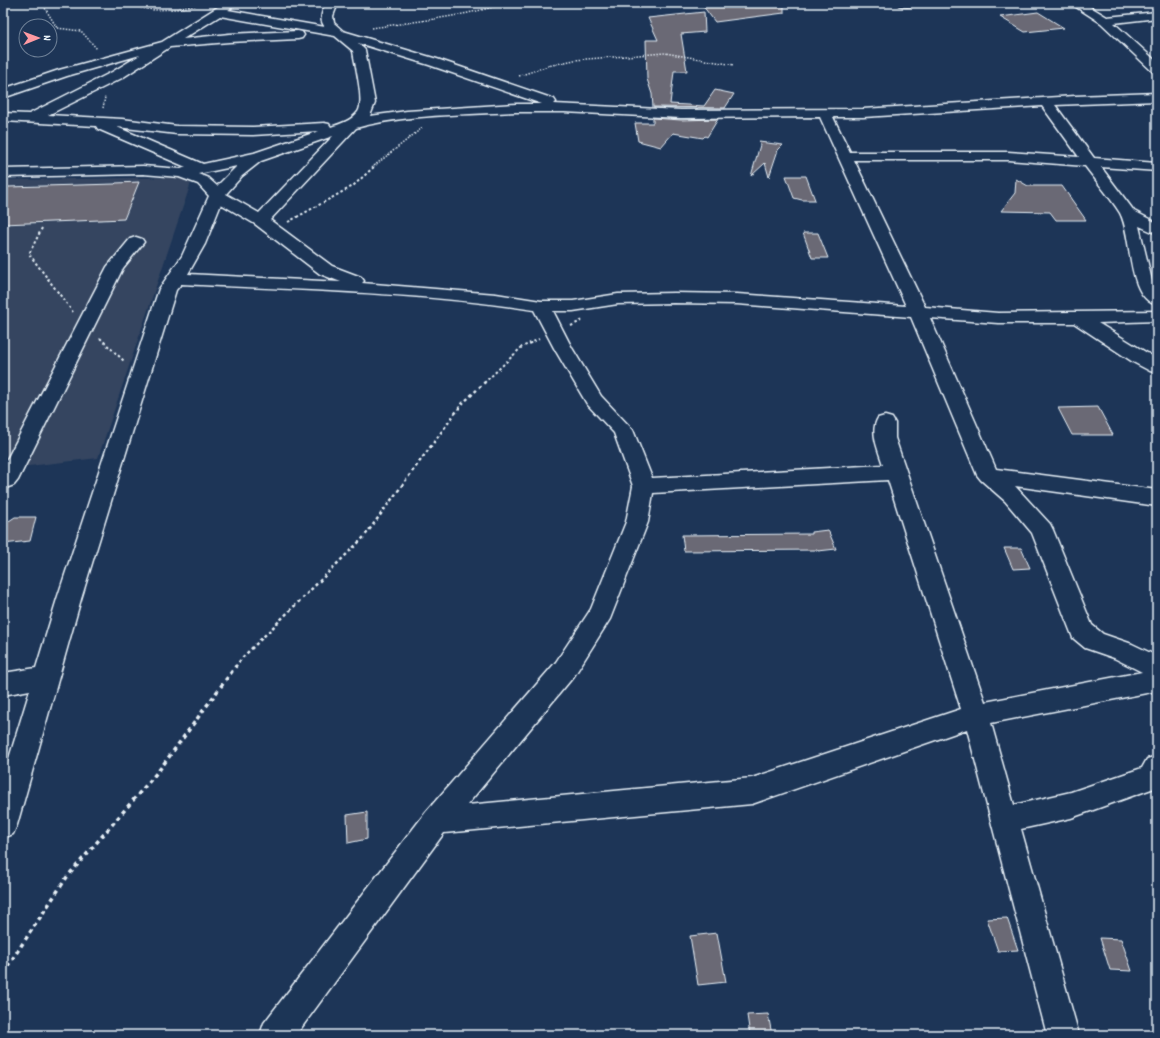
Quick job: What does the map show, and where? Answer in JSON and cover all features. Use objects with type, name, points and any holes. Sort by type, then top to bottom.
[{"type":"street","points":[[33,118],[117,75],[232,3]]},
{"type":"street","points":[[268,226],[351,125],[364,114],[368,103],[359,50],[328,24],[327,16],[332,3]]},
{"type":"street","points":[[903,3],[911,3]]},
{"type":"street","points":[[1076,3],[1105,21],[1157,69]]},
{"type":"street","points":[[218,12],[338,33],[433,62],[564,108]]},
{"type":"street","points":[[1105,21],[1157,15]]},
{"type":"street","points":[[3,94],[63,73],[167,44],[229,38],[338,33]]},
{"type":"street","points":[[3,84],[17,88],[58,105],[125,137],[201,169]]},
{"type":"street","points":[[181,173],[258,157],[351,125],[373,119],[442,113],[516,108],[564,108],[681,114],[863,114],[1046,102],[1157,97]]},
{"type":"street","points":[[1046,102],[1128,214],[1136,242],[1145,286],[1157,300]]},
{"type":"street","points":[[825,114],[918,312],[988,475],[1013,496],[1042,530],[1082,631],[1094,641],[1123,651],[1157,668]]},
{"type":"street","points":[[6,123],[33,118],[122,123],[177,130],[253,131],[351,125]]},
{"type":"street","points":[[844,156],[1008,156],[1157,167]]},
{"type":"street","points":[[3,825],[69,599],[168,289],[196,248],[217,195],[237,173],[258,157]]},
{"type":"street","points":[[3,173],[142,170],[181,173],[203,181],[217,195],[268,226],[326,270],[380,290]]},
{"type":"street","points":[[1128,214],[1157,229]]},
{"type":"street","points":[[3,482],[7,480],[43,411],[115,267],[136,242]]},
{"type":"street","points":[[176,279],[380,290],[496,299],[541,306],[573,306],[618,299],[737,299],[998,318],[1157,316]]},
{"type":"street","points":[[276,1035],[436,821],[565,669],[602,612],[637,522],[644,486],[623,430],[594,400],[554,332],[541,306]]},
{"type":"street","points":[[1078,318],[1140,358],[1157,367]]},
{"type":"street","points":[[885,422],[886,438],[896,472],[976,715],[1064,1035]]},
{"type":"street","points":[[644,486],[896,472]]},
{"type":"street","points":[[988,475],[1157,498]]},
{"type":"street","points":[[3,684],[46,677]]},
{"type":"street","points":[[436,821],[752,791],[976,715],[1157,680]]},
{"type":"street","points":[[1005,820],[1071,805],[1151,777],[1157,768]]},
{"type":"path","points":[[114,3],[154,10],[176,9],[204,4]]},
{"type":"path","points":[[338,33],[453,16],[487,9],[506,3]]},
{"type":"path","points":[[500,86],[522,74],[574,60],[666,53],[734,65]]},
{"type":"path","points":[[268,226],[353,186],[386,155],[442,113]]},
{"type":"path","points":[[3,973],[67,877],[160,769],[243,658],[364,537],[462,404],[522,347],[588,318]]},
{"type":"shaded area","points":[[193,177],[98,458],[3,469],[3,180]]},
{"type":"building","points":[[744,3],[784,3],[784,13],[715,22],[703,6]]},
{"type":"building","points":[[704,12],[705,32],[681,34],[687,71],[674,71],[670,104],[704,106],[715,90],[734,94],[725,108],[653,107],[652,94],[647,79],[646,40],[658,40],[648,18]]},
{"type":"building","points":[[1038,12],[1064,28],[1025,32],[1000,17]]},
{"type":"building","points":[[653,118],[681,120],[718,119],[707,137],[705,136],[703,138],[673,133],[661,147],[638,141],[635,123],[653,123]]},
{"type":"building","points":[[759,142],[783,145],[778,150],[769,177],[765,163],[751,176],[760,145]]},
{"type":"building","points":[[786,176],[806,176],[815,200],[802,200],[794,198]]},
{"type":"building","points":[[1016,179],[1028,186],[1062,186],[1086,220],[1056,220],[1050,212],[1001,211],[1015,193]]},
{"type":"building","points":[[139,182],[124,219],[3,224],[3,195],[8,187]]},
{"type":"building","points":[[803,233],[818,233],[828,258],[812,258]]},
{"type":"building","points":[[1098,407],[1113,435],[1072,435],[1058,408]]},
{"type":"building","points":[[15,517],[36,517],[30,541],[3,544],[3,525]]},
{"type":"building","points":[[828,530],[836,549],[818,551],[684,551],[682,535],[811,534],[811,532]]},
{"type":"building","points":[[1004,548],[1021,548],[1030,568],[1013,569]]},
{"type":"building","points":[[367,812],[367,839],[348,843],[347,815]]},
{"type":"building","points":[[1007,918],[1018,950],[998,951],[987,919]]},
{"type":"building","points":[[717,933],[726,982],[698,985],[690,936]]},
{"type":"building","points":[[1100,938],[1121,939],[1132,971],[1110,970]]},
{"type":"building","points":[[768,1014],[772,1035],[750,1035],[747,1015]]}]
